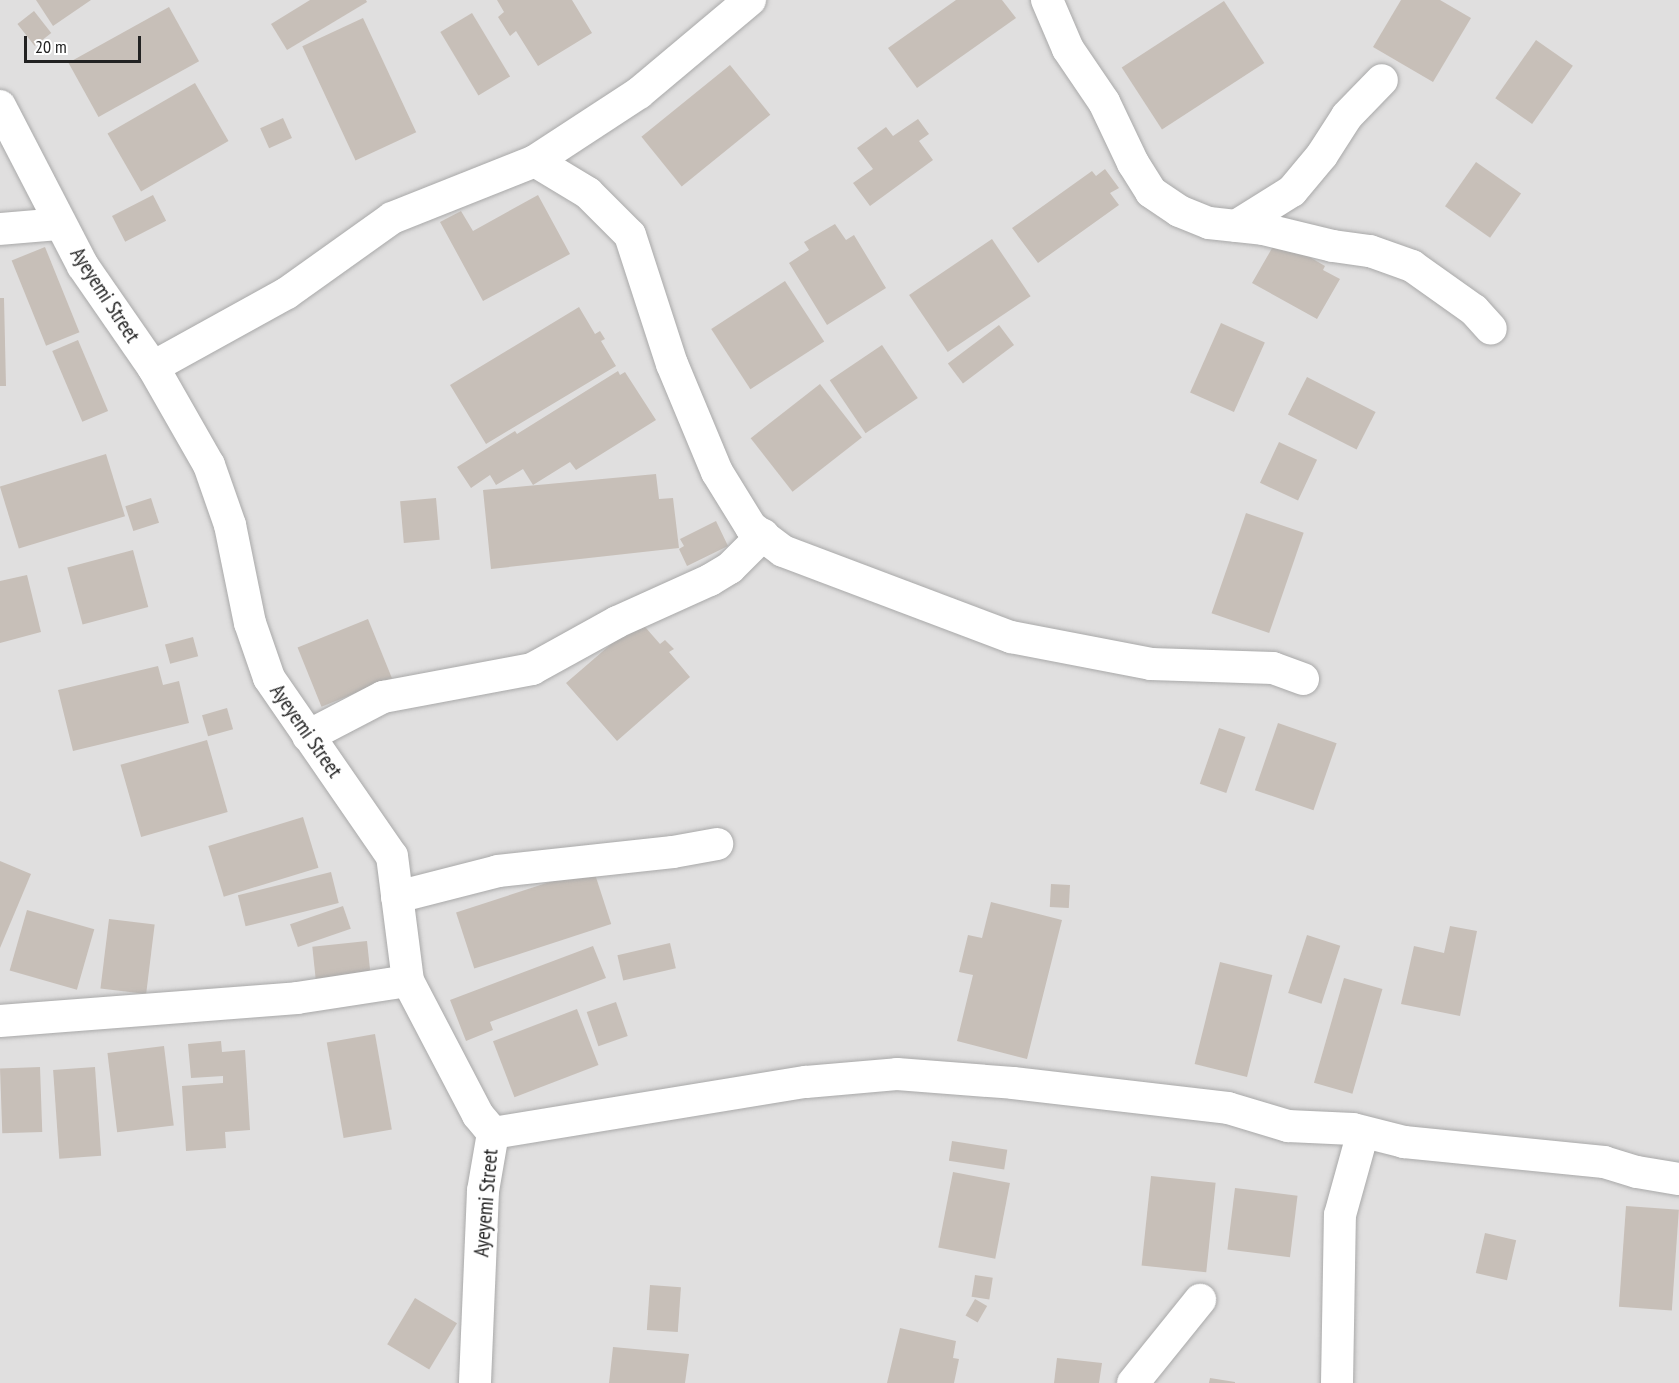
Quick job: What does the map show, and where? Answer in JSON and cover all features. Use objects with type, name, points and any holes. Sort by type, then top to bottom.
[{"type":"street","points":[[153,367],[287,293],[359,239],[392,218],[536,160],[639,93],[750,0]]},
{"type":"street","points":[[1047,0],[1068,49],[1104,102],[1133,164],[1151,192],[1179,212],[1209,223],[1263,229],[1333,246],[1370,251],[1412,266],[1474,310],[1491,329]]},
{"type":"street","points":[[1236,226],[1292,191],[1322,155],[1347,116],[1382,80]]},
{"type":"street","name":"Ayeyemi Street","points":[[0,106],[83,266],[153,367],[209,465],[230,525],[250,623],[269,678],[392,856],[408,981],[478,1115],[493,1133],[483,1191],[475,1383]]},
{"type":"street","points":[[536,160],[588,193],[630,235],[672,364],[717,472],[752,527],[783,550],[1011,637],[1151,664],[1273,668],[1303,679]]},
{"type":"street","points":[[0,229],[60,224]]},
{"type":"street","points":[[308,736],[383,697],[532,669],[617,622],[710,580],[730,567],[763,535]]},
{"type":"street","points":[[396,897],[498,871],[673,852],[717,844]]},
{"type":"street","points":[[0,1021],[297,998],[408,981]]},
{"type":"street","points":[[493,1133],[806,1082],[897,1074],[1013,1083],[1228,1108],[1288,1126],[1353,1129],[1404,1142],[1604,1162],[1637,1172],[1679,1179]]},
{"type":"street","points":[[1337,1383],[1340,1215],[1363,1132]]},
{"type":"street","points":[[1133,1383],[1200,1300]]},
{"type":"shaded area","points":[[0,0],[1679,0],[1679,1383],[0,1383]]},
{"type":"building","points":[[36,0],[91,0],[53,26]]},
{"type":"building","points":[[310,0],[366,0],[367,2],[287,50],[271,24]]},
{"type":"building","points":[[497,0],[572,0],[592,33],[538,66],[516,31],[510,36],[498,17],[504,12]]},
{"type":"building","points":[[956,0],[1002,0],[1016,18],[917,88],[888,48]]},
{"type":"building","points":[[1401,0],[1440,0],[1471,18],[1433,82],[1373,47]]},
{"type":"building","points":[[1224,1],[1264,63],[1162,130],[1122,67]]},
{"type":"building","points":[[169,7],[199,61],[98,117],[68,63]]},
{"type":"building","points":[[34,11],[51,33],[35,46],[17,24]]},
{"type":"building","points":[[472,13],[510,76],[478,95],[440,32]]},
{"type":"building","points":[[363,18],[416,132],[356,161],[302,46]]},
{"type":"building","points":[[1536,40],[1573,66],[1532,124],[1495,98]]},
{"type":"building","points":[[730,65],[770,115],[682,186],[641,137]]},
{"type":"building","points":[[195,83],[228,141],[141,192],[108,134]]},
{"type":"building","points":[[283,118],[292,138],[269,148],[260,128]]},
{"type":"building","points":[[918,119],[929,134],[919,141],[933,160],[870,206],[853,183],[873,169],[857,148],[886,127],[893,136]]},
{"type":"building","points":[[1476,162],[1521,194],[1490,238],[1445,206]]},
{"type":"building","points":[[1105,169],[1119,188],[1110,193],[1119,205],[1038,263],[1012,228],[1092,171],[1096,176]]},
{"type":"building","points":[[153,195],[166,221],[125,242],[112,216]]},
{"type":"building","points":[[538,195],[570,254],[483,301],[440,222],[461,211],[473,231]]},
{"type":"building","points":[[835,224],[846,240],[854,235],[886,288],[827,325],[789,263],[809,250],[804,242]]},
{"type":"building","points":[[992,239],[1031,296],[948,352],[909,295]]},
{"type":"building","points":[[1275,243],[1291,252],[1294,248],[1325,266],[1323,270],[1340,279],[1317,319],[1252,283]]},
{"type":"building","points":[[45,247],[79,332],[46,346],[12,260]]},
{"type":"building","points":[[785,281],[824,341],[750,389],[711,329]]},
{"type":"building","points":[[0,298],[4,298],[6,386],[0,386]]},
{"type":"building","points":[[579,307],[595,334],[600,331],[605,339],[601,341],[616,366],[486,444],[450,385]]},
{"type":"building","points":[[1221,323],[1265,343],[1234,412],[1190,392]]},
{"type":"building","points":[[999,325],[1014,345],[963,383],[948,364]]},
{"type":"building","points":[[78,340],[108,411],[82,422],[52,351]]},
{"type":"building","points":[[882,345],[918,398],[866,433],[830,380]]},
{"type":"building","points":[[618,371],[620,375],[625,372],[656,420],[576,470],[570,462],[533,485],[523,469],[496,485],[490,475],[471,488],[457,467],[515,431],[517,434]]},
{"type":"building","points":[[1307,377],[1376,412],[1357,449],[1288,414]]},
{"type":"building","points":[[820,384],[862,438],[793,492],[751,438]]},
{"type":"building","points":[[1279,442],[1317,460],[1298,501],[1260,483]]},
{"type":"building","points":[[106,454],[125,516],[19,549],[0,486]]},
{"type":"building","points":[[656,474],[659,499],[673,498],[679,548],[491,569],[483,490]]},
{"type":"building","points":[[151,498],[159,523],[133,531],[125,506]]},
{"type":"building","points":[[436,498],[440,540],[404,543],[400,501]]},
{"type":"building","points":[[1246,513],[1304,533],[1269,633],[1211,613]]},
{"type":"building","points":[[716,521],[728,546],[687,566],[679,549],[684,546],[680,539]]},
{"type":"building","points":[[133,550],[148,607],[83,625],[67,568]]},
{"type":"building","points":[[27,575],[41,632],[0,643],[0,581]]},
{"type":"building","points":[[368,619],[392,678],[322,707],[298,647]]},
{"type":"building","points":[[639,620],[660,644],[665,640],[674,649],[669,652],[690,677],[617,741],[566,683]]},
{"type":"building","points":[[193,637],[198,656],[170,664],[165,645]]},
{"type":"building","points":[[158,666],[163,685],[179,681],[189,723],[73,751],[58,690]]},
{"type":"building","points":[[227,708],[233,729],[208,736],[202,715]]},
{"type":"building","points":[[1278,723],[1337,743],[1314,810],[1255,790]]},
{"type":"building","points":[[1219,728],[1245,737],[1226,793],[1200,784]]},
{"type":"building","points":[[207,740],[228,812],[141,837],[120,765]]},
{"type":"building","points":[[303,817],[318,868],[224,897],[208,846]]},
{"type":"building","points":[[0,861],[31,874],[0,948]]},
{"type":"building","points":[[593,868],[611,924],[474,969],[456,912]]},
{"type":"building","points":[[331,872],[339,903],[246,926],[238,895]]},
{"type":"building","points":[[1051,884],[1070,885],[1069,908],[1050,907]]},
{"type":"building","points":[[991,902],[1062,920],[1027,1059],[957,1041],[973,975],[959,972],[968,935],[982,938]]},
{"type":"building","points":[[343,906],[351,929],[298,947],[290,924]]},
{"type":"building","points":[[27,910],[94,929],[77,990],[10,971]]},
{"type":"building","points":[[109,919],[155,925],[146,994],[100,988]]},
{"type":"building","points":[[1450,926],[1477,931],[1460,1016],[1401,1004],[1414,946],[1444,953]]},
{"type":"building","points":[[1307,935],[1340,946],[1321,1004],[1288,993]]},
{"type":"building","points":[[367,941],[371,978],[316,984],[312,947]]},
{"type":"building","points":[[670,943],[676,968],[623,980],[617,955]]},
{"type":"building","points":[[593,946],[606,978],[490,1022],[493,1030],[466,1041],[450,1000]]},
{"type":"building","points":[[1220,962],[1272,975],[1247,1077],[1195,1064]]},
{"type":"building","points":[[1344,978],[1382,989],[1352,1094],[1314,1083]]},
{"type":"building","points":[[616,1002],[628,1036],[598,1046],[587,1012]]},
{"type":"building","points":[[577,1009],[599,1065],[514,1097],[493,1041]]},
{"type":"building","points":[[375,1034],[392,1130],[344,1138],[327,1043]]},
{"type":"building","points":[[221,1041],[222,1052],[245,1050],[250,1130],[225,1132],[226,1148],[186,1151],[182,1086],[223,1083],[223,1076],[191,1078],[188,1044]]},
{"type":"building","points":[[164,1046],[174,1125],[117,1132],[107,1053]]},
{"type":"building","points":[[40,1067],[42,1132],[2,1133],[0,1068]]},
{"type":"building","points":[[95,1067],[101,1156],[59,1159],[53,1070]]},
{"type":"building","points":[[952,1141],[1007,1150],[1004,1170],[949,1161]]},
{"type":"building","points":[[953,1172],[1010,1183],[995,1259],[938,1248]]},
{"type":"building","points":[[1151,1176],[1216,1183],[1206,1272],[1142,1266]]},
{"type":"building","points":[[1235,1188],[1298,1196],[1290,1257],[1227,1250]]},
{"type":"building","points":[[1626,1206],[1679,1210],[1672,1310],[1619,1307]]},
{"type":"building","points":[[1485,1233],[1516,1240],[1507,1280],[1476,1273]]},
{"type":"building","points":[[975,1275],[993,1278],[989,1300],[972,1297]]},
{"type":"building","points":[[650,1285],[681,1287],[678,1332],[647,1330]]},
{"type":"building","points":[[415,1298],[457,1323],[429,1370],[387,1344]]},
{"type":"building","points":[[975,1299],[987,1306],[978,1322],[966,1315]]},
{"type":"building","points":[[900,1328],[956,1341],[953,1358],[959,1359],[954,1383],[887,1383]]},
{"type":"building","points":[[613,1347],[689,1354],[685,1383],[609,1383]]},
{"type":"building","points":[[1057,1358],[1102,1363],[1099,1383],[1054,1383]]},
{"type":"building","points":[[1210,1378],[1235,1382],[1235,1383],[1209,1383]]}]
